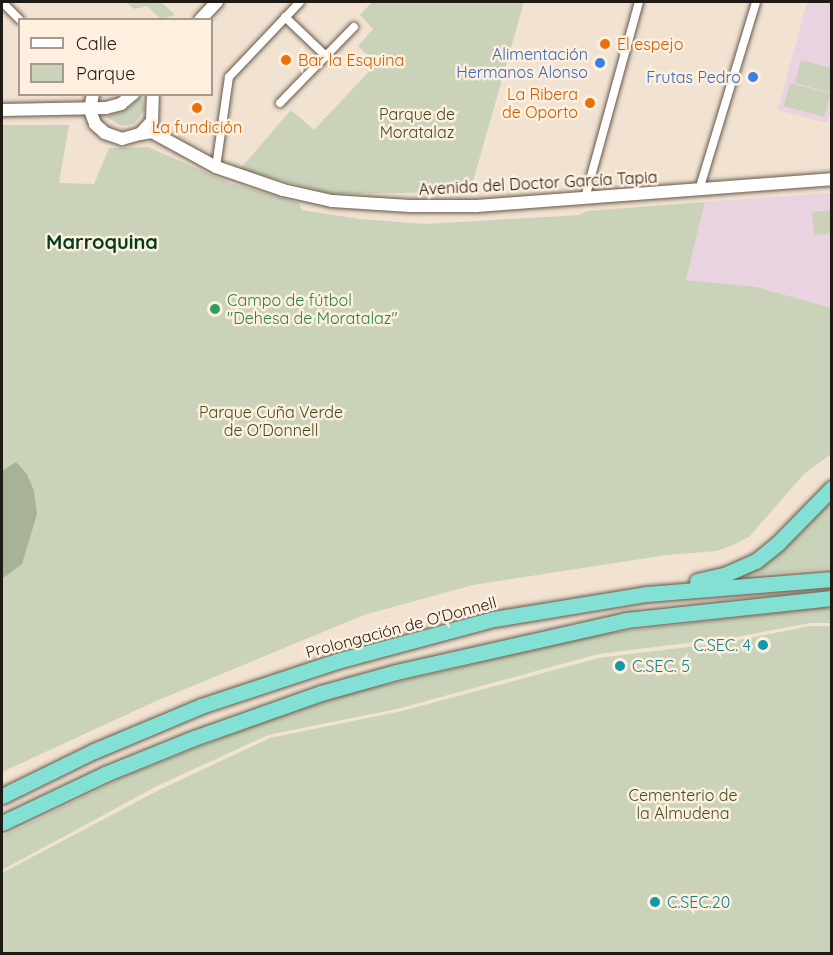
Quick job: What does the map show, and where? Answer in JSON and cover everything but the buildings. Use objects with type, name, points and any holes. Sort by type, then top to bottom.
[{"type":"highway","points":[[647,594],[724,575],[756,561],[778,543],[831,488]]},
{"type":"highway","name":"Prolongación de O'Donnell","points":[[2,796],[94,751],[201,706],[337,661],[494,619],[647,594],[831,579]]},
{"type":"highway","points":[[2,823],[70,790],[265,712],[477,651],[626,620],[831,598]]},
{"type":"street","points":[[2,2],[18,18]]},
{"type":"street","points":[[202,18],[217,2]]},
{"type":"street","points":[[216,167],[229,77],[300,2]]},
{"type":"street","points":[[585,198],[639,2]]},
{"type":"street","points":[[699,190],[756,2]]},
{"type":"street","points":[[285,17],[326,56]]},
{"type":"street","points":[[279,103],[354,27]]},
{"type":"street","points":[[93,96],[90,110],[99,129],[113,138],[147,130],[155,108],[153,96]]},
{"type":"street","points":[[2,110],[90,110],[121,104],[131,96]]},
{"type":"street","name":"Avenida del Doctor García Tapia","points":[[147,130],[216,167],[332,201],[424,207],[585,198],[831,179]]},
{"type":"shaded area","points":[[807,2],[831,2],[832,108],[827,123],[778,110]]},
{"type":"shaded area","points":[[831,193],[831,308],[757,287],[686,280],[705,202]]},
{"type":"green space","points":[[126,2],[161,2],[175,15],[160,18],[147,6],[134,9]]},
{"type":"green space","name":"Parque de Moratalaz","points":[[372,2],[524,2],[470,192],[332,194],[240,169],[291,110],[314,130],[376,64],[358,46],[373,29],[360,15]]},
{"type":"green space","points":[[801,60],[831,68],[831,93],[795,83]]},
{"type":"green space","points":[[790,83],[831,94],[824,117],[784,106]]},
{"type":"green space","points":[[141,96],[145,109],[134,124],[122,126],[106,117],[130,107]]},
{"type":"green space","name":"Parque Cuña Verde de O'Donnell","points":[[2,125],[69,125],[59,183],[94,184],[109,148],[148,147],[230,183],[299,203],[302,210],[360,219],[425,224],[579,215],[587,211],[705,202],[686,280],[757,287],[831,308],[831,454],[804,474],[749,537],[733,545],[717,551],[667,555],[473,585],[364,615],[156,701],[2,772]]},
{"type":"green space","points":[[831,210],[831,234],[814,235],[812,212]]},
{"type":"green space","points":[[16,462],[27,474],[34,491],[37,514],[22,564],[2,579],[2,471]]},
{"type":"green space","points":[[831,495],[831,568],[738,576]]},
{"type":"green space","points":[[831,606],[831,623],[810,623],[736,637],[598,654],[401,708],[268,735],[157,786],[2,870],[2,837],[7,834],[133,773],[274,718],[350,693],[602,634]]},
{"type":"green space","name":"Cementerio de la Almudena","points":[[810,626],[831,626],[831,953],[2,953],[2,873],[159,790],[270,738],[402,711],[599,658],[735,641]]},
{"type":"place","name":"El espejo","points":[[605,44]]},
{"type":"place","name":"Bar la Esquina","points":[[286,60]]},
{"type":"place","name":"Alimentación Hermanos Alonso","points":[[600,63]]},
{"type":"place","name":"Frutas Pedro","points":[[753,77]]},
{"type":"place","name":"La Ribera de Oporto","points":[[590,103]]},
{"type":"place","name":"La fundición","points":[[197,108]]},
{"type":"place","name":"Campo de fútbol \"Dehesa de Moratalaz\"","points":[[215,309]]},
{"type":"place","name":"C.SEC. 4","points":[[763,645]]},
{"type":"place","name":"C.SEC. 5","points":[[620,666]]},
{"type":"place","name":"C.SEC.20","points":[[655,902]]},
{"type":"district","name":"Marroquina","points":[[102,241]]}]
